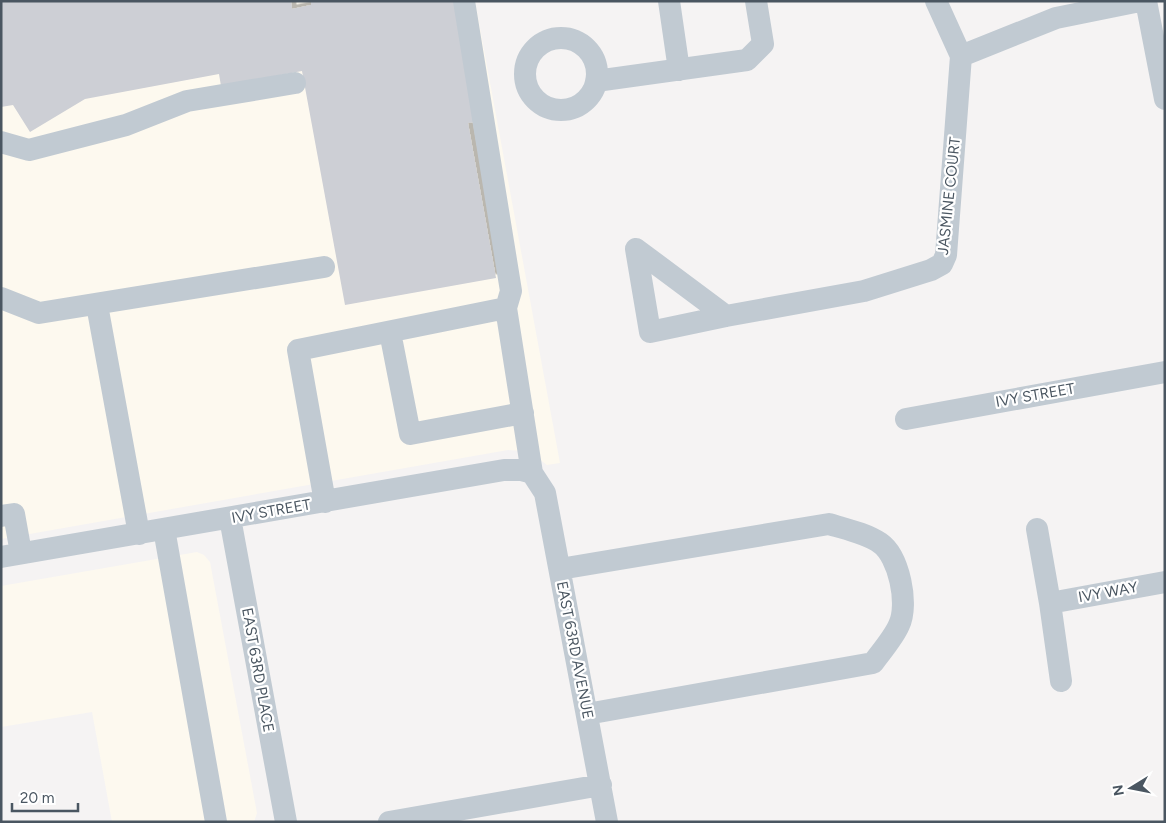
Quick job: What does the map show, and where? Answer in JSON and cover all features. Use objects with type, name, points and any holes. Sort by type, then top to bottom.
[{"type":"street","name":"EAST 63RD AVENUE","points":[[464,1],[511,291],[506,308],[523,414],[535,477],[545,493],[607,822]]},
{"type":"street","points":[[669,1],[679,70]]},
{"type":"street","points":[[596,81],[747,60],[764,44],[756,1]]},
{"type":"street","name":"JASMINE COURT","points":[[726,316],[864,291],[931,270],[942,264],[946,255],[949,229],[961,56],[936,1]]},
{"type":"street","points":[[961,56],[1056,18],[1140,1]]},
{"type":"street","points":[[1146,1],[1165,99]]},
{"type":"street","points":[[1,142],[29,150],[126,125],[187,101],[295,83]]},
{"type":"street","points":[[1,298],[39,313],[324,267]]},
{"type":"street","points":[[97,305],[139,534]]},
{"type":"street","points":[[326,502],[298,350],[506,308]]},
{"type":"street","points":[[390,332],[410,434],[523,414]]},
{"type":"street","name":"IVY STREET","points":[[906,419],[1165,372]]},
{"type":"street","name":"IVY STREET","points":[[11,555],[504,470],[521,470],[535,477]]},
{"type":"street","points":[[1,516],[14,514],[11,555]]},
{"type":"street","name":"EAST 63RD PLACE","points":[[230,518],[286,822]]},
{"type":"street","points":[[560,570],[829,524],[872,539],[889,551],[896,565],[903,597],[900,624],[873,663],[587,714]]},
{"type":"street","points":[[164,529],[216,822]]},
{"type":"street","points":[[1037,529],[1061,681]]},
{"type":"street","name":"IVY WAY","points":[[1050,603],[1165,582]]},
{"type":"street","points":[[402,821],[463,815],[601,785]]},
{"type":"shaded area","points":[[1,1],[475,1],[560,463],[547,465],[535,456],[522,451],[508,450],[1,539]]},
{"type":"shaded area","points":[[197,552],[204,555],[210,562],[257,813],[254,822],[112,822],[92,712],[1,727],[1,586]]},
{"type":"building","points":[[1,1],[291,1],[292,9],[311,5],[311,1],[459,1],[481,121],[468,123],[496,278],[345,305],[302,71],[221,86],[219,74],[85,99],[30,132],[13,105],[1,107]]}]
